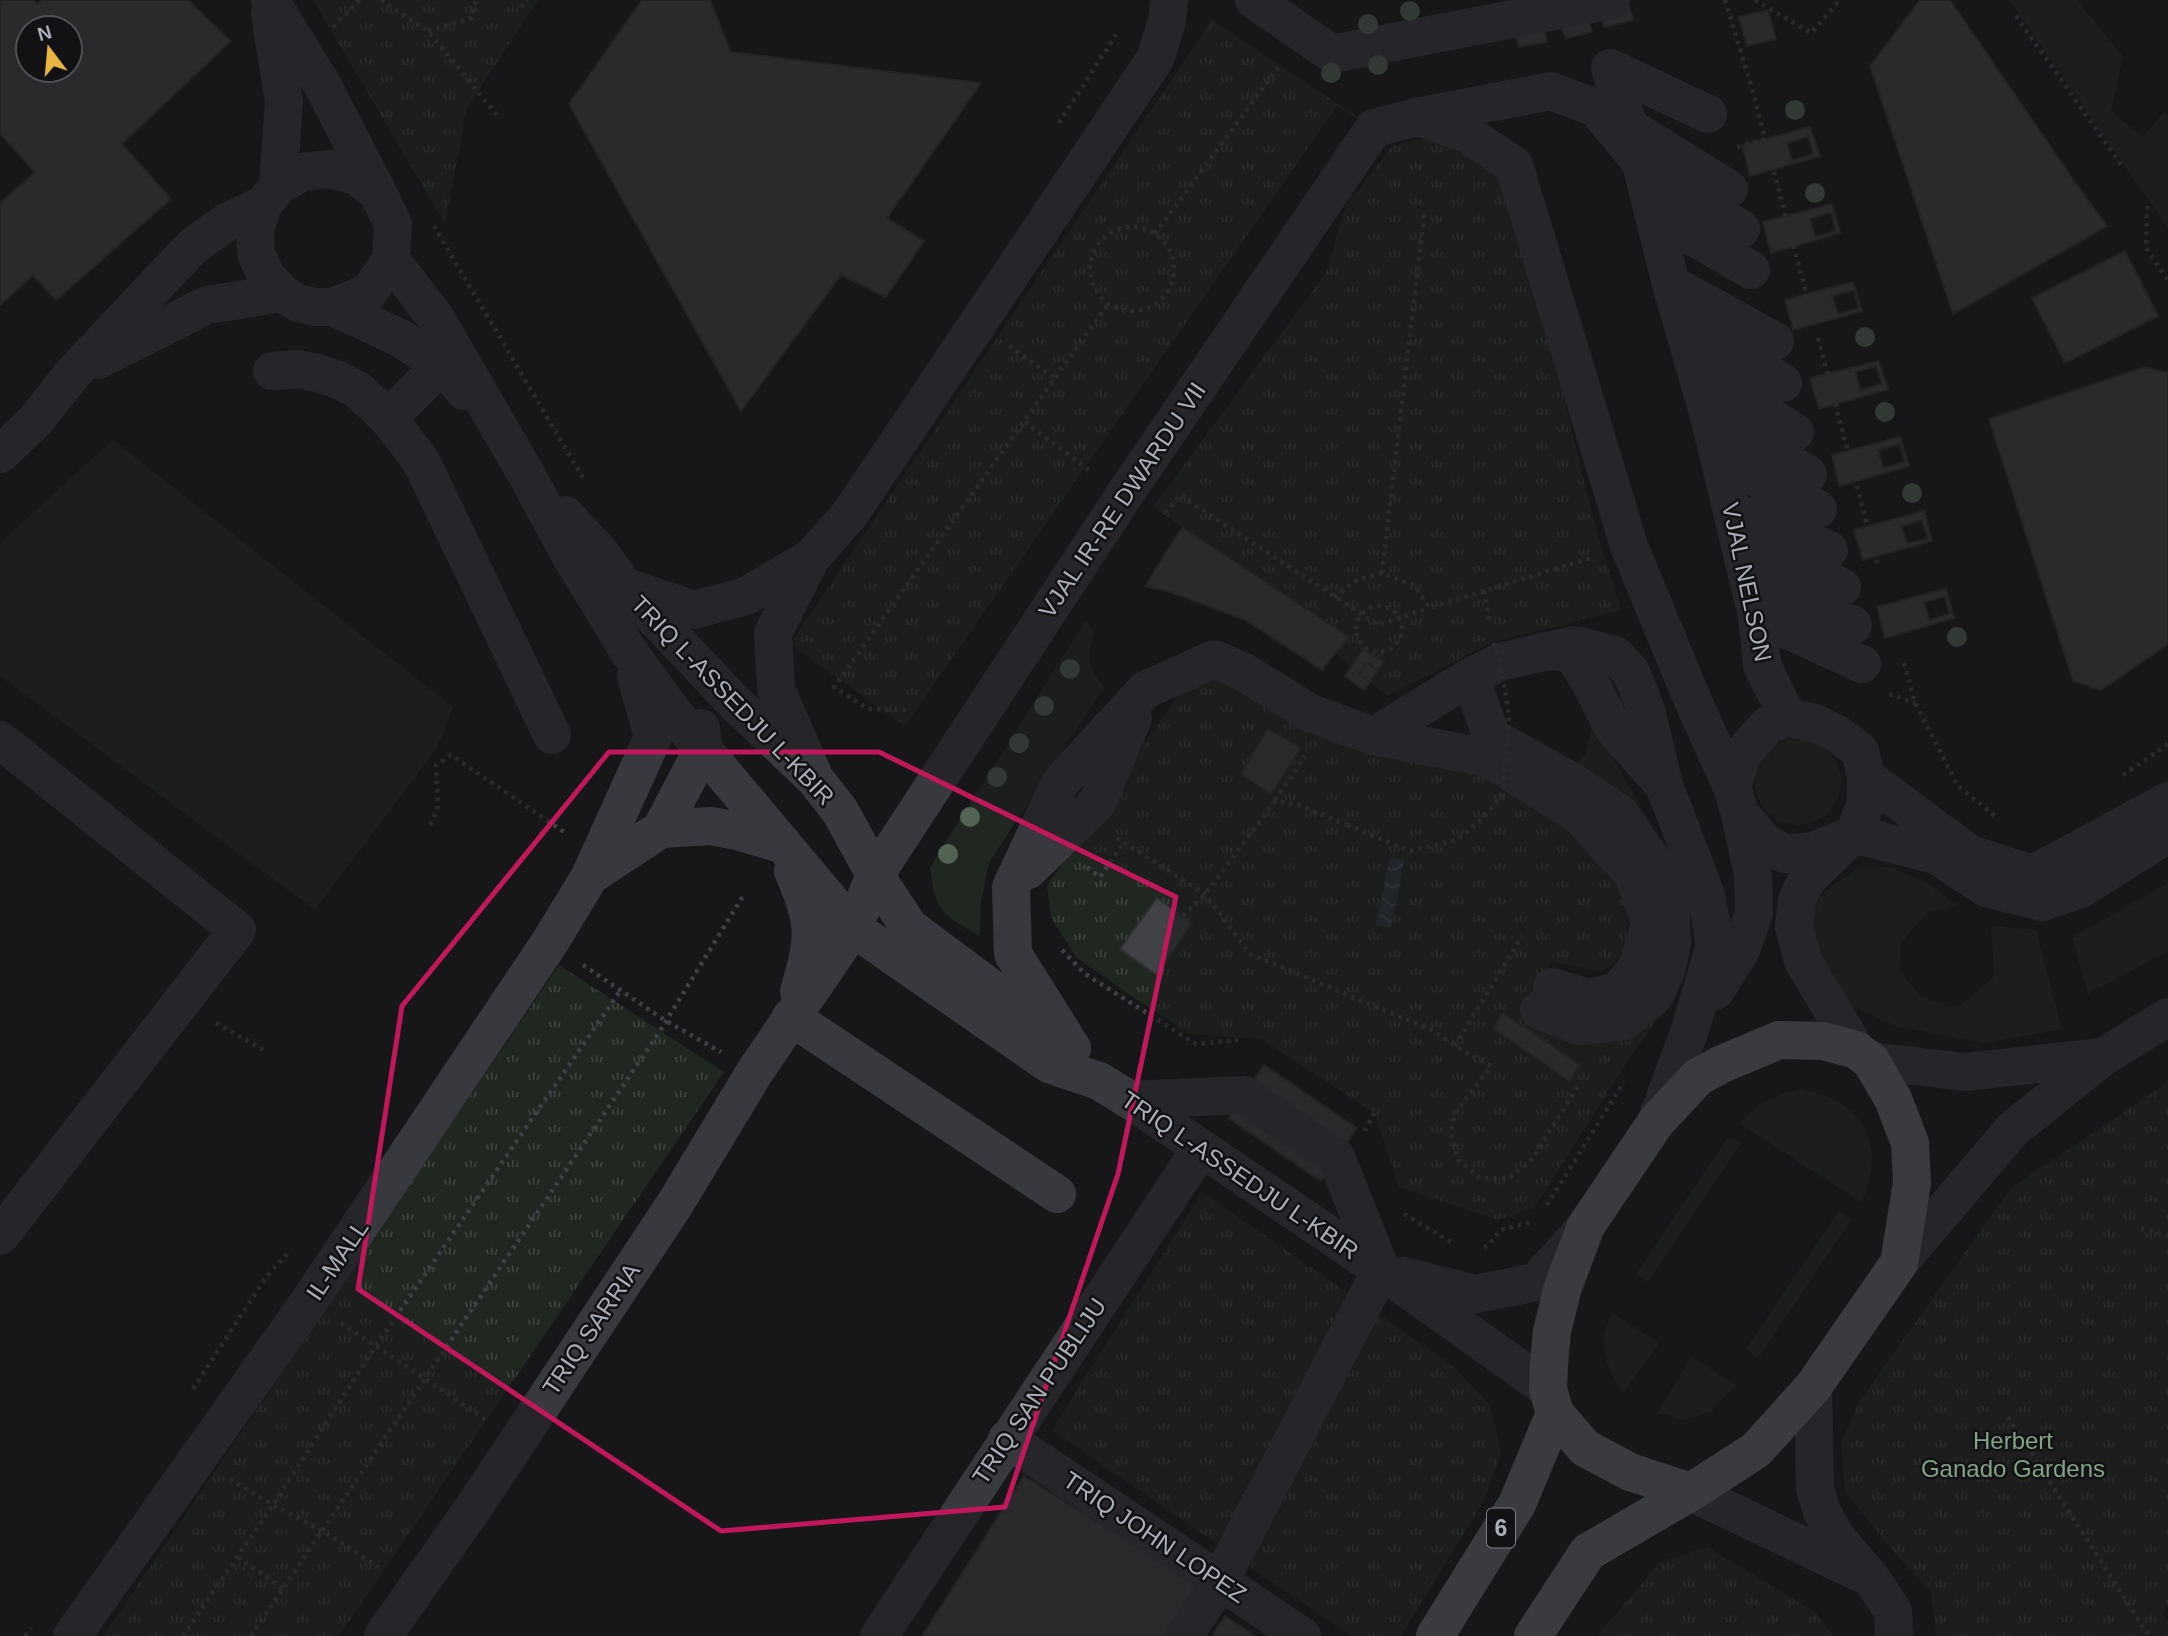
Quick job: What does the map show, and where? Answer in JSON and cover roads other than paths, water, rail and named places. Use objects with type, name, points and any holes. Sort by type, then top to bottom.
[{"type":"highway","name":"6","points":[[1435,1636],[1517,1504],[1551,1401],[1552,1331],[1563,1287],[1587,1226],[1656,1122],[1699,1077],[1722,1064],[1779,1040],[1823,1041],[1864,1055]]},
{"type":"highway","points":[[1533,1636],[1588,1552],[1691,1492],[1756,1450],[1813,1387],[1899,1264],[1912,1183],[1910,1143],[1894,1099],[1864,1055]]},
{"type":"highway","points":[[1551,1401],[1585,1448],[1630,1472],[1691,1492]]},
{"type":"street","name":"TRIQ L-ASSEDJU L-KBIR","points":[[269,0],[322,85],[393,224],[391,260],[369,292],[333,307],[298,303],[282,293],[265,276],[256,253],[255,229],[271,196],[284,102],[269,0]]},
{"type":"street","points":[[815,779],[776,689],[773,633],[811,558],[850,514],[1155,59],[1167,21],[1169,0]]},
{"type":"street","points":[[1254,0],[1332,54],[1611,0]]},
{"type":"street","points":[[1417,117],[1551,91],[1628,124],[1720,152]]},
{"type":"street","name":"VJAL NELSON","points":[[1551,91],[1596,108],[1628,124],[1720,459],[1757,616],[1762,665],[1788,718]]},
{"type":"street","points":[[1628,124],[1709,114]]},
{"type":"street","points":[[1417,117],[1467,134],[1514,165],[1629,546],[1736,800],[1753,875],[1754,913],[1741,950],[1690,1030]]},
{"type":"street","name":"VJAL IR-RE DWARDU VII","points":[[874,875],[1131,485],[1374,128],[1417,117]]},
{"type":"street","points":[[1628,124],[1729,188]]},
{"type":"street","points":[[1628,124],[1741,229]]},
{"type":"street","points":[[0,454],[36,421],[74,372],[192,247],[228,220],[271,196],[302,172],[330,169],[356,176],[378,193]]},
{"type":"street","points":[[1653,214],[1751,270]]},
{"type":"street","name":"TRIQ L-ASSEDJU L-KBIR","points":[[391,260],[435,317],[517,457],[570,555],[629,652],[703,749],[853,928],[1049,1064],[1114,1091],[1201,1148],[1381,1270],[1551,1401]]},
{"type":"street","points":[[1672,284],[1768,326]]},
{"type":"street","points":[[1672,284],[1783,383]]},
{"type":"street","points":[[74,372],[207,305],[282,293]]},
{"type":"street","name":"TRIQ L-ASSEDJU L-KBIR","points":[[333,307],[400,338],[442,365],[602,555],[698,697],[703,749]]},
{"type":"street","points":[[388,418],[442,365]]},
{"type":"street","points":[[272,371],[298,369],[337,379],[359,391],[388,418],[421,461],[552,735]]},
{"type":"street","points":[[1698,372],[1796,432]]},
{"type":"street","points":[[0,409],[36,421]]},
{"type":"street","points":[[1710,420],[1813,492],[1720,459]]},
{"type":"street","points":[[1734,521],[1829,551]]},
{"type":"street","points":[[1734,521],[1842,587]]},
{"type":"street","points":[[625,587],[694,610],[746,596],[811,558]]},
{"type":"street","points":[[1747,576],[1853,625]]},
{"type":"street","name":"TRIQ L-ASSEDJU L-KBIR","points":[[625,587],[734,702],[815,779],[840,811],[874,875],[909,927],[1072,1048],[1114,1091]]},
{"type":"street","points":[[1757,616],[1862,664]]},
{"type":"street","points":[[1374,736],[1488,660],[1558,648],[1574,657],[1613,728],[1664,785],[1706,895],[1715,945],[1690,1030],[1656,1122]]},
{"type":"street","name":"TRIQ L-ASSEDJU L-KBIR","points":[[590,876],[653,737],[629,652]]},
{"type":"street","points":[[1072,1048],[1013,954],[1011,887],[1060,783],[1145,690],[1214,659],[1244,672],[1310,713],[1374,736],[1488,758],[1579,815],[1633,874],[1650,923],[1638,966],[1618,991],[1590,999],[1546,998],[1580,1026],[1624,1021],[1655,995],[1667,968],[1672,943],[1670,895],[1652,860],[1619,813],[1572,780],[1492,737],[1488,660]]},
{"type":"street","points":[[2103,1057],[1965,1072],[1864,1055],[1803,961],[1794,928],[1797,900],[1807,879],[1854,834],[1866,803],[1866,777],[1860,751],[1815,723],[1788,718],[1768,725],[1743,753],[1736,800],[1765,842],[1784,854],[1814,851],[1854,834],[1936,855],[1986,888],[2042,902],[2081,889],[2167,808]]},
{"type":"street","points":[[0,740],[237,930],[0,1236]]},
{"type":"street","points":[[590,876],[661,829],[703,749]]},
{"type":"street","points":[[1866,777],[1970,854],[2033,874],[2167,808]]},
{"type":"street","points":[[661,829],[710,826],[781,844]]},
{"type":"street","name":"TRIQ SARRIA","points":[[781,844],[804,897],[812,925],[810,955],[791,1017]]},
{"type":"street","name":"TRIQ SARRIA","points":[[383,1636],[675,1204],[754,1073],[853,928],[874,875]]},
{"type":"street","name":"IL-MALL","points":[[72,1636],[310,1300],[550,942],[590,876]]},
{"type":"street","points":[[791,1017],[1057,1194]]},
{"type":"street","points":[[1899,1264],[2013,1129],[2103,1057],[2168,1017]]},
{"type":"street","points":[[1114,1091],[1244,1094],[1336,1157],[1381,1270],[1220,1581],[1184,1636]]},
{"type":"street","name":"TRIQ SAN PUBLIJU","points":[[879,1636],[1201,1148]]},
{"type":"street","name":"TRIQ L-ASSEDJU L-KBIR","points":[[1381,1270],[1476,1294],[1536,1282],[1587,1226]]},
{"type":"street","points":[[1813,1387],[1815,1489],[1822,1512],[1836,1536],[1871,1578],[1893,1611],[1894,1636]]},
{"type":"street","name":"TRIQ JOHN LOPEZ","points":[[1007,1439],[1302,1636]]},
{"type":"street","points":[[1691,1492],[1871,1578]]},
{"type":"water","points":[[1390,857],[1404,860],[1391,928],[1376,925]]},
{"type":"park label","name":"Herbert Ganado Gardens","points":[[2013,1454]]}]
